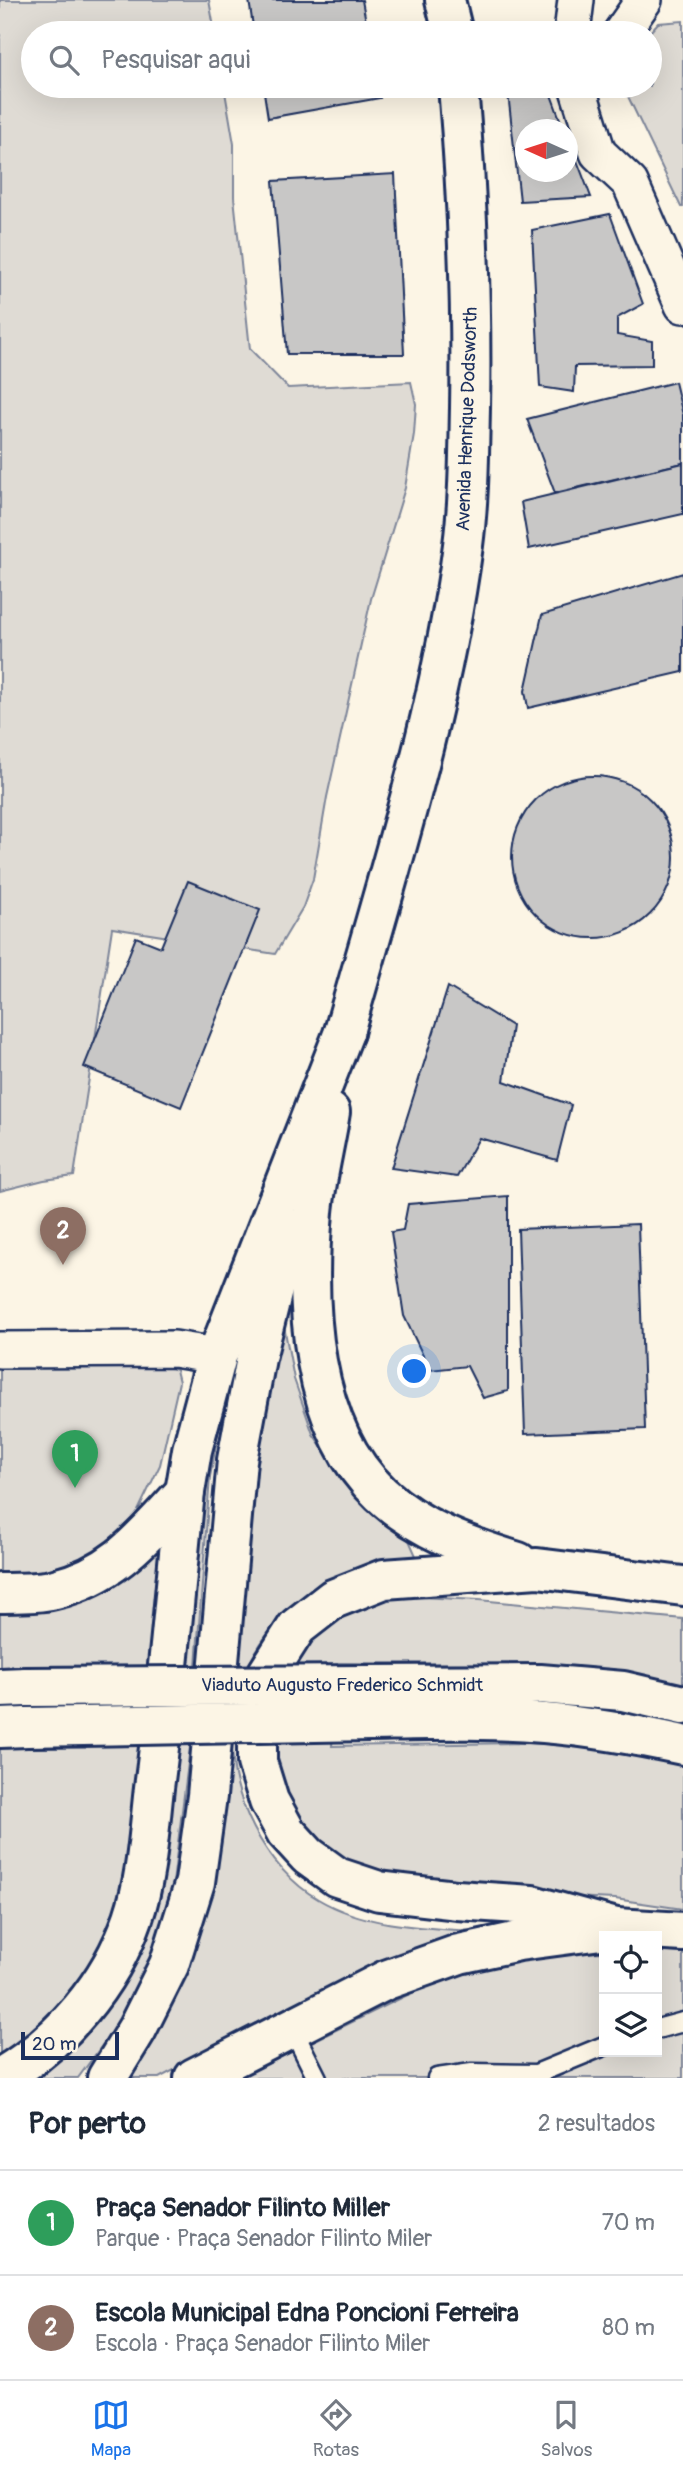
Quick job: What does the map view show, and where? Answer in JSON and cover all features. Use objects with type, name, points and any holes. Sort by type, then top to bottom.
[{"type":"main road","points":[[445,0],[450,21]]},
{"type":"main road","name":"Avenida Henrique Dodsworth","points":[[344,1032],[423,748],[446,654],[463,542],[469,468],[472,325],[467,195],[459,98]]},
{"type":"main road","points":[[0,2078],[62,2032],[95,1992],[116,1958],[133,1917],[145,1864],[184,1492],[192,1450],[216,1356],[344,1032]]},
{"type":"main road","points":[[344,1032],[313,1210],[310,1301],[316,1355],[328,1409],[352,1458],[380,1493],[422,1524],[443,1535],[537,1569]]},
{"type":"main road","points":[[107,2078],[138,2029],[169,1965],[195,1882],[207,1796],[237,1460],[256,1358],[326,1078]]},
{"type":"main road","points":[[0,1593],[53,1590],[93,1576],[132,1550],[184,1492]]},
{"type":"main road","points":[[616,1928],[533,1905],[379,1891],[337,1877],[308,1856],[286,1832],[269,1801],[257,1762],[257,1706],[267,1674],[297,1628],[333,1599],[384,1579],[537,1569],[683,1586]]},
{"type":"main road","name":"Viaduto Augusto Frederico Schmidt","points":[[13,1687],[369,1703],[540,1684],[623,1691],[683,1704]]},
{"type":"main road","points":[[14,1728],[369,1703],[452,1719],[545,1723],[683,1745]]},
{"type":"main road","points":[[194,2078],[386,1980],[459,1954],[519,1941],[616,1928],[683,1932]]},
{"type":"street","points":[[573,21],[576,0]]},
{"type":"street","points":[[629,21],[644,0]]},
{"type":"street","points":[[581,98],[598,153],[630,183],[683,305]]},
{"type":"street","points":[[0,1350],[174,1349],[216,1356]]},
{"type":"lane","points":[[662,2028],[683,2022]]},
{"type":"lane","points":[[292,2028],[317,2078]]},
{"type":"lane","points":[[437,2078],[472,2073],[536,2074],[599,2048]]},
{"type":"shaded area","points":[[0,0],[209,0],[213,21],[21,21],[21,98],[226,98],[234,144],[234,197],[250,349],[288,388],[411,382],[416,404],[405,488],[371,599],[327,797],[313,879],[303,907],[275,954],[112,928],[74,1176],[0,1191]]},
{"type":"shaded area","points":[[683,21],[683,207],[629,98],[662,98],[662,23]]},
{"type":"shaded area","points":[[284,1326],[294,1379],[313,1434],[346,1481],[409,1540],[417,1558],[367,1567],[331,1579],[298,1601],[278,1621],[261,1644],[247,1668],[233,1736],[233,1759],[244,1806],[254,1829],[282,1870],[318,1899],[335,1908],[373,1920],[413,1927],[473,1931],[408,1952],[261,2024],[159,2078],[130,2078],[171,2004],[185,1971],[254,1447]]},
{"type":"shaded area","points":[[0,1363],[160,1364],[176,1370],[179,1382],[160,1465],[138,1511],[108,1554],[77,1572],[0,1575]]},
{"type":"shaded area","points":[[231,1364],[210,1477],[190,1747],[172,1891],[163,1930],[120,2021],[78,2078],[34,2078],[124,1980],[145,1944],[155,1915],[170,1825],[198,1535],[220,1407]]},
{"type":"shaded area","points":[[159,1548],[132,1847],[124,1891],[103,1941],[76,1985],[42,2023],[0,2058],[0,1748],[85,1748],[90,1666],[0,1667],[0,1612],[90,1596],[124,1579]]},
{"type":"shaded area","points":[[398,1596],[479,1600],[683,1619],[683,1686],[626,1672],[528,1664],[339,1663],[332,1746],[525,1743],[601,1747],[683,1763],[683,1909],[615,1899],[438,1891],[330,1861],[277,1789],[276,1703],[313,1639],[334,1618],[364,1605]]},
{"type":"shaded area","points":[[662,1951],[683,1953],[683,2078],[238,2078],[438,1980],[550,1954],[599,1952],[599,2057],[662,2057]]},
{"type":"building","points":[[249,0],[362,0],[366,21],[252,21]]},
{"type":"building","points":[[265,98],[380,98],[268,118]]},
{"type":"building","points":[[509,98],[552,98],[560,119],[515,119],[515,156]]},
{"type":"building","points":[[578,163],[591,197],[520,201],[518,182],[578,182]]},
{"type":"building","points":[[395,174],[404,354],[287,354],[273,181]]},
{"type":"building","points":[[610,214],[643,304],[617,318],[617,335],[652,341],[652,365],[575,366],[574,392],[540,387],[532,230]]},
{"type":"building","points":[[675,382],[683,415],[683,463],[555,493],[527,419]]},
{"type":"building","points":[[683,463],[683,514],[529,549],[521,502]]},
{"type":"building","points":[[683,573],[683,672],[528,708],[525,691],[542,615]]},
{"type":"building","points":[[593,776],[624,783],[650,800],[667,826],[674,857],[667,888],[650,914],[624,931],[593,938],[562,931],[536,914],[519,888],[512,857],[519,826],[536,800],[562,783]]},
{"type":"building","points":[[188,881],[260,910],[181,1107],[84,1067],[136,937],[161,947]]},
{"type":"building","points":[[448,987],[512,1026],[504,1081],[571,1105],[557,1160],[479,1138],[457,1177],[391,1168]]},
{"type":"building","points":[[508,1196],[508,1391],[483,1398],[467,1366],[430,1370],[404,1316],[391,1232],[403,1230],[408,1204]]},
{"type":"building","points":[[638,1224],[645,1429],[525,1434],[518,1229]]},
{"type":"place","name":"Escola Municipal Edna Poncioni Ferreira","points":[[63,1265]]},
{"type":"place","name":"Praça Senador Filinto Miller","points":[[75,1488]]}]
